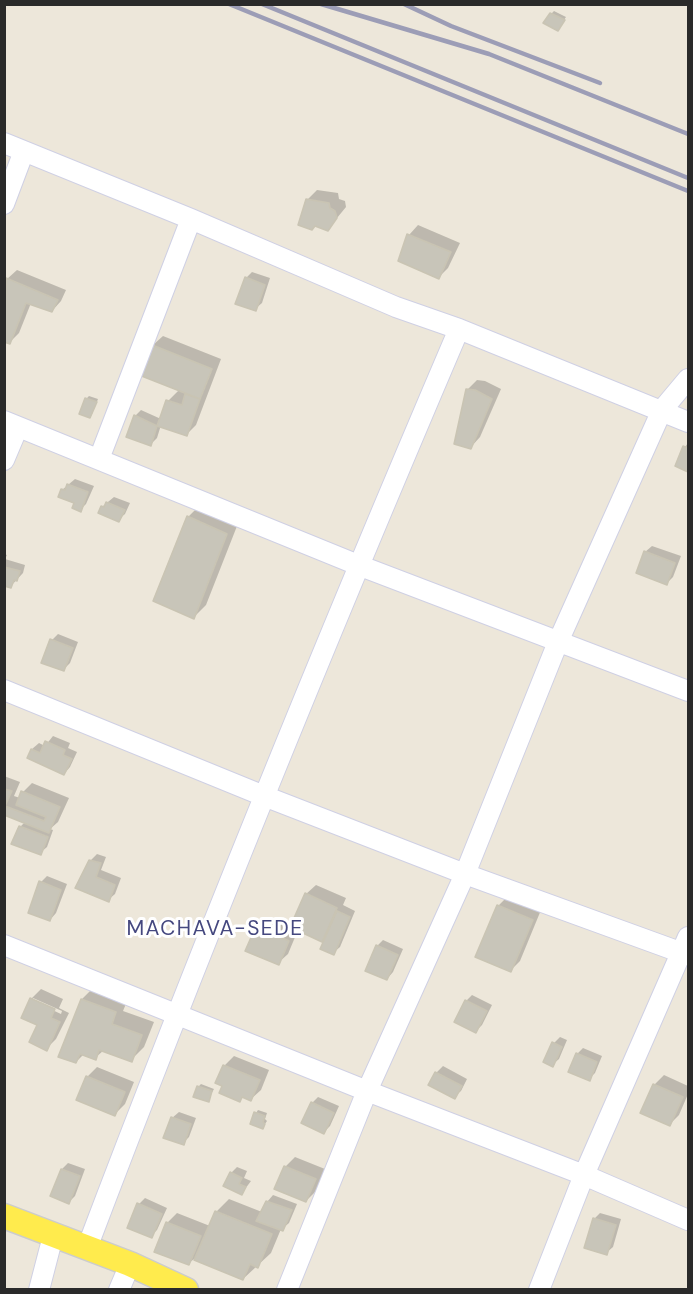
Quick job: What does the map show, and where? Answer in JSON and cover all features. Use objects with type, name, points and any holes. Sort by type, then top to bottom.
[{"type":"main road","points":[[4,1216],[130,1264],[186,1290]]},
{"type":"street","points":[[4,143],[191,219],[396,307],[459,329],[688,422]]},
{"type":"street","points":[[4,204],[24,151]]},
{"type":"street","points":[[99,459],[191,219]]},
{"type":"street","points":[[87,1248],[176,1013],[358,566],[459,329]]},
{"type":"street","points":[[287,1290],[368,1091],[465,874],[558,642],[662,410],[688,379]]},
{"type":"street","points":[[4,460],[11,424],[358,566],[688,691]]},
{"type":"street","points":[[4,690],[264,796],[465,874],[686,948],[584,1175],[539,1290]]},
{"type":"street","points":[[4,945],[584,1175],[688,1220]]},
{"type":"street","points":[[39,1290],[53,1236]]},
{"type":"street","points":[[119,1290],[130,1264]]},
{"type":"building","points":[[550,13],[565,20],[558,31],[543,23]]},
{"type":"building","points":[[306,199],[329,203],[330,208],[335,211],[337,218],[328,231],[315,226],[312,230],[298,225]]},
{"type":"building","points":[[407,234],[451,252],[439,279],[398,261]]},
{"type":"building","points":[[245,277],[265,285],[256,311],[235,304]]},
{"type":"building","points":[[6,278],[58,300],[52,312],[26,303],[10,344],[4,342]]},
{"type":"building","points":[[152,345],[212,369],[200,399],[139,375]]},
{"type":"building","points":[[466,389],[475,390],[492,399],[471,449],[454,444]]},
{"type":"building","points":[[185,394],[200,399],[187,436],[157,426],[166,400],[182,405]]},
{"type":"building","points":[[85,398],[97,402],[90,418],[79,414]]},
{"type":"building","points":[[134,415],[157,426],[151,446],[126,437]]},
{"type":"building","points":[[683,446],[688,448],[688,472],[675,466]]},
{"type":"building","points":[[67,484],[88,492],[81,512],[72,508],[74,503],[58,497],[61,489],[65,490]]},
{"type":"building","points":[[106,502],[125,510],[119,522],[98,513]]},
{"type":"building","points":[[187,516],[227,534],[194,619],[153,601]]},
{"type":"building","points":[[644,551],[675,563],[667,585],[636,573]]},
{"type":"building","points":[[4,567],[20,571],[17,581],[14,580],[11,588],[4,586]]},
{"type":"building","points":[[50,639],[73,648],[64,671],[41,663]]},
{"type":"building","points":[[45,741],[65,750],[63,755],[72,759],[64,775],[27,758],[31,749],[40,753]]},
{"type":"building","points":[[4,789],[12,791],[5,806],[44,821],[46,817],[16,805],[21,791],[60,807],[49,833],[4,815]]},
{"type":"building","points":[[19,826],[48,837],[41,855],[11,844]]},
{"type":"building","points":[[89,860],[101,863],[96,877],[115,885],[109,902],[75,888]]},
{"type":"building","points":[[39,881],[61,890],[50,921],[28,913]]},
{"type":"building","points":[[305,893],[337,908],[322,942],[290,927]]},
{"type":"building","points":[[497,905],[533,920],[511,972],[475,957]]},
{"type":"building","points":[[337,911],[350,917],[334,955],[320,949]]},
{"type":"building","points":[[256,926],[289,941],[279,965],[245,951]]},
{"type":"building","points":[[376,945],[398,955],[387,980],[365,971]]},
{"type":"building","points":[[30,998],[55,1009],[51,1018],[60,1022],[47,1051],[29,1042],[37,1025],[21,1018]]},
{"type":"building","points":[[81,999],[116,1012],[112,1024],[142,1035],[132,1062],[99,1050],[96,1060],[80,1054],[76,1063],[58,1057]]},
{"type":"building","points":[[465,1000],[487,1011],[476,1033],[454,1022]]},
{"type":"building","points":[[552,1042],[562,1047],[553,1067],[543,1062]]},
{"type":"building","points":[[576,1053],[597,1062],[590,1081],[568,1072]]},
{"type":"building","points":[[223,1065],[260,1080],[251,1101],[242,1097],[240,1102],[219,1093],[222,1086],[215,1083]]},
{"type":"building","points":[[435,1072],[462,1086],[455,1099],[428,1085]]},
{"type":"building","points":[[86,1076],[125,1092],[115,1116],[76,1100]]},
{"type":"building","points":[[653,1084],[683,1097],[670,1126],[640,1113]]},
{"type":"building","points":[[197,1086],[212,1091],[209,1102],[193,1097]]},
{"type":"building","points":[[311,1102],[334,1113],[324,1134],[301,1123]]},
{"type":"building","points":[[254,1112],[265,1116],[263,1129],[250,1124]]},
{"type":"building","points":[[171,1117],[191,1124],[184,1145],[163,1138]]},
{"type":"building","points":[[284,1166],[316,1179],[306,1202],[274,1189]]},
{"type":"building","points":[[61,1169],[80,1176],[69,1204],[50,1196]]},
{"type":"building","points":[[230,1172],[242,1178],[239,1184],[246,1187],[242,1195],[223,1186]]},
{"type":"building","points":[[266,1201],[292,1210],[283,1231],[256,1221]]},
{"type":"building","points":[[137,1203],[162,1214],[152,1238],[127,1228]]},
{"type":"building","points":[[215,1211],[272,1234],[258,1268],[250,1264],[243,1280],[194,1260]]},
{"type":"building","points":[[593,1218],[616,1225],[607,1255],[584,1248]]},
{"type":"building","points":[[166,1222],[201,1236],[189,1265],[154,1252]]},
{"type":"railway","points":[[229,4],[688,191]]},
{"type":"railway","points":[[262,4],[688,178]]},
{"type":"railway","points":[[321,4],[489,54],[688,134]]},
{"type":"railway","points":[[404,4],[451,26],[600,83]]},
{"type":"district","name":"MACHAVA-SEDE","points":[[215,929]]}]
